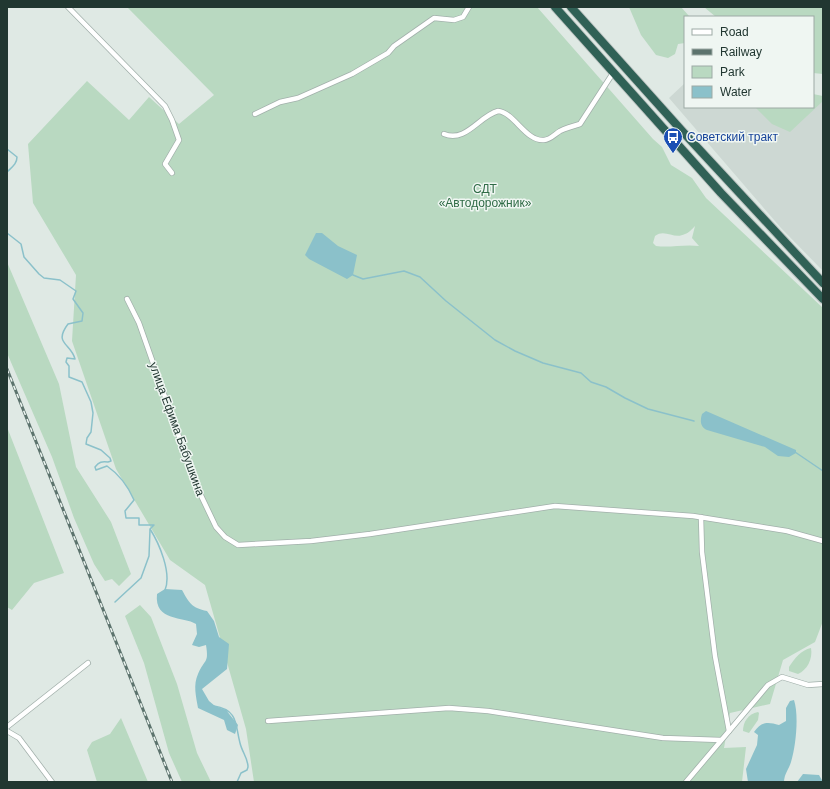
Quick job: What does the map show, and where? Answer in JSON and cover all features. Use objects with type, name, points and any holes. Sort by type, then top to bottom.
[{"type":"highway","points":[[555,7],[721,193],[823,299]]},
{"type":"highway","points":[[571,7],[683,132],[823,282]]},
{"type":"street","points":[[68,7],[165,106],[172,120],[178,140],[165,164],[172,173]]},
{"type":"street","points":[[255,114],[280,102],[298,98],[352,74],[388,53],[394,46],[434,18],[454,20],[463,17],[469,7]]},
{"type":"street","points":[[444,134],[449,136],[459,135],[498,111],[505,112],[521,128],[538,140],[547,140],[565,129],[580,124],[613,73]]},
{"type":"street","name":"улица Ефима Бабушкина","points":[[128,299],[139,323],[196,485],[216,527],[229,540],[238,545],[311,541],[370,534],[550,507],[577,506],[701,517]]},
{"type":"street","points":[[728,731],[715,656],[702,552],[701,517],[787,531],[823,541]]},
{"type":"street","points":[[7,727],[88,663]]},
{"type":"street","points":[[686,782],[768,684],[782,677],[808,685],[823,684]]},
{"type":"street","points":[[268,721],[449,708],[488,711],[663,738],[721,740]]},
{"type":"street","points":[[7,731],[19,738],[52,782]]},
{"type":"shaded area","points":[[684,84],[684,108],[814,108],[814,100],[823,102],[823,271],[781,228],[669,98]]},
{"type":"green space","name":"СДТ «Автодорожник»","points":[[127,7],[537,7],[653,139],[662,147],[671,165],[692,178],[706,198],[823,308],[823,621],[815,642],[783,660],[770,704],[730,713],[724,748],[746,747],[742,782],[254,782],[246,729],[205,585],[170,560],[116,469],[72,341],[76,275],[33,203],[28,144],[87,81],[129,120],[149,97],[179,124],[214,95]],"holes":[[[695,226],[692,238],[699,246],[656,246],[653,243],[655,236],[659,234],[666,233],[677,236],[688,233]]]},
{"type":"green space","points":[[629,7],[681,7],[689,16],[684,16],[684,43],[678,44],[675,54],[668,58],[656,55],[641,35]]},
{"type":"green space","points":[[704,7],[823,7],[823,74],[814,73],[814,16],[715,16]]},
{"type":"green space","points":[[814,94],[823,96],[823,101],[790,132],[772,124],[756,108],[814,108]]},
{"type":"green space","points":[[7,262],[59,384],[76,467],[111,522],[131,574],[119,586],[112,579],[105,581],[94,564],[74,518],[52,457],[7,353]]},
{"type":"green space","points":[[7,427],[64,573],[34,583],[12,610],[7,607]]},
{"type":"green space","points":[[140,605],[151,617],[177,684],[197,753],[211,782],[182,782],[169,753],[144,663],[125,616]]},
{"type":"green space","points":[[811,648],[811,656],[807,667],[798,674],[789,671],[789,667],[798,655]]},
{"type":"green space","points":[[758,712],[758,720],[749,733],[743,731],[747,719],[754,713]]},
{"type":"green space","points":[[121,718],[148,782],[97,782],[87,750],[92,742],[110,734]]},
{"type":"water","points":[[316,233],[322,233],[338,246],[357,255],[353,275],[347,279],[309,259],[305,255]]},
{"type":"water","points":[[706,411],[796,450],[796,453],[789,457],[778,456],[765,447],[707,430],[703,427],[701,421],[702,414]]},
{"type":"water","points":[[165,589],[182,590],[194,606],[207,611],[214,621],[219,637],[229,644],[227,669],[202,689],[209,701],[215,706],[226,710],[238,725],[235,734],[227,730],[224,720],[198,708],[195,691],[196,678],[207,658],[206,645],[199,647],[192,645],[197,634],[196,624],[165,614],[160,609],[157,603],[157,594]]},
{"type":"water","points":[[794,700],[797,722],[795,739],[793,755],[784,782],[748,782],[746,769],[757,745],[758,735],[754,732],[765,723],[779,725],[786,721],[786,708],[790,701]]},
{"type":"water","points":[[803,774],[819,775],[823,782],[797,782]]},
{"type":"waterway","points":[[7,149],[17,157],[15,164],[7,172]]},
{"type":"waterway","points":[[7,233],[21,244],[24,257],[39,274],[44,278],[60,280],[76,291],[73,299],[83,313],[82,321],[68,324],[62,336],[64,343],[75,359],[67,358],[66,362],[69,366],[69,377],[82,382],[91,402],[93,413],[91,432],[87,438],[86,444],[101,450],[110,458],[111,461],[98,464],[95,467],[96,470],[107,466],[112,469],[129,490],[134,500],[125,511],[126,518],[139,518],[139,525],[154,525],[150,529],[161,550],[166,567],[167,583],[165,590]]},
{"type":"waterway","points":[[353,275],[363,279],[404,271],[420,277],[446,301],[495,340],[515,351],[543,363],[581,373],[591,382],[606,387],[648,409],[694,421]]},
{"type":"waterway","points":[[795,452],[823,471]]},
{"type":"waterway","points":[[115,602],[141,578],[149,556],[150,530]]},
{"type":"waterway","points":[[214,706],[228,711],[232,715],[236,724],[240,743],[248,767],[247,770],[241,773],[237,782]]},
{"type":"railway","points":[[7,369],[172,782]]},
{"type":"place","name":"Советский тракт","points":[[673,154]]}]
